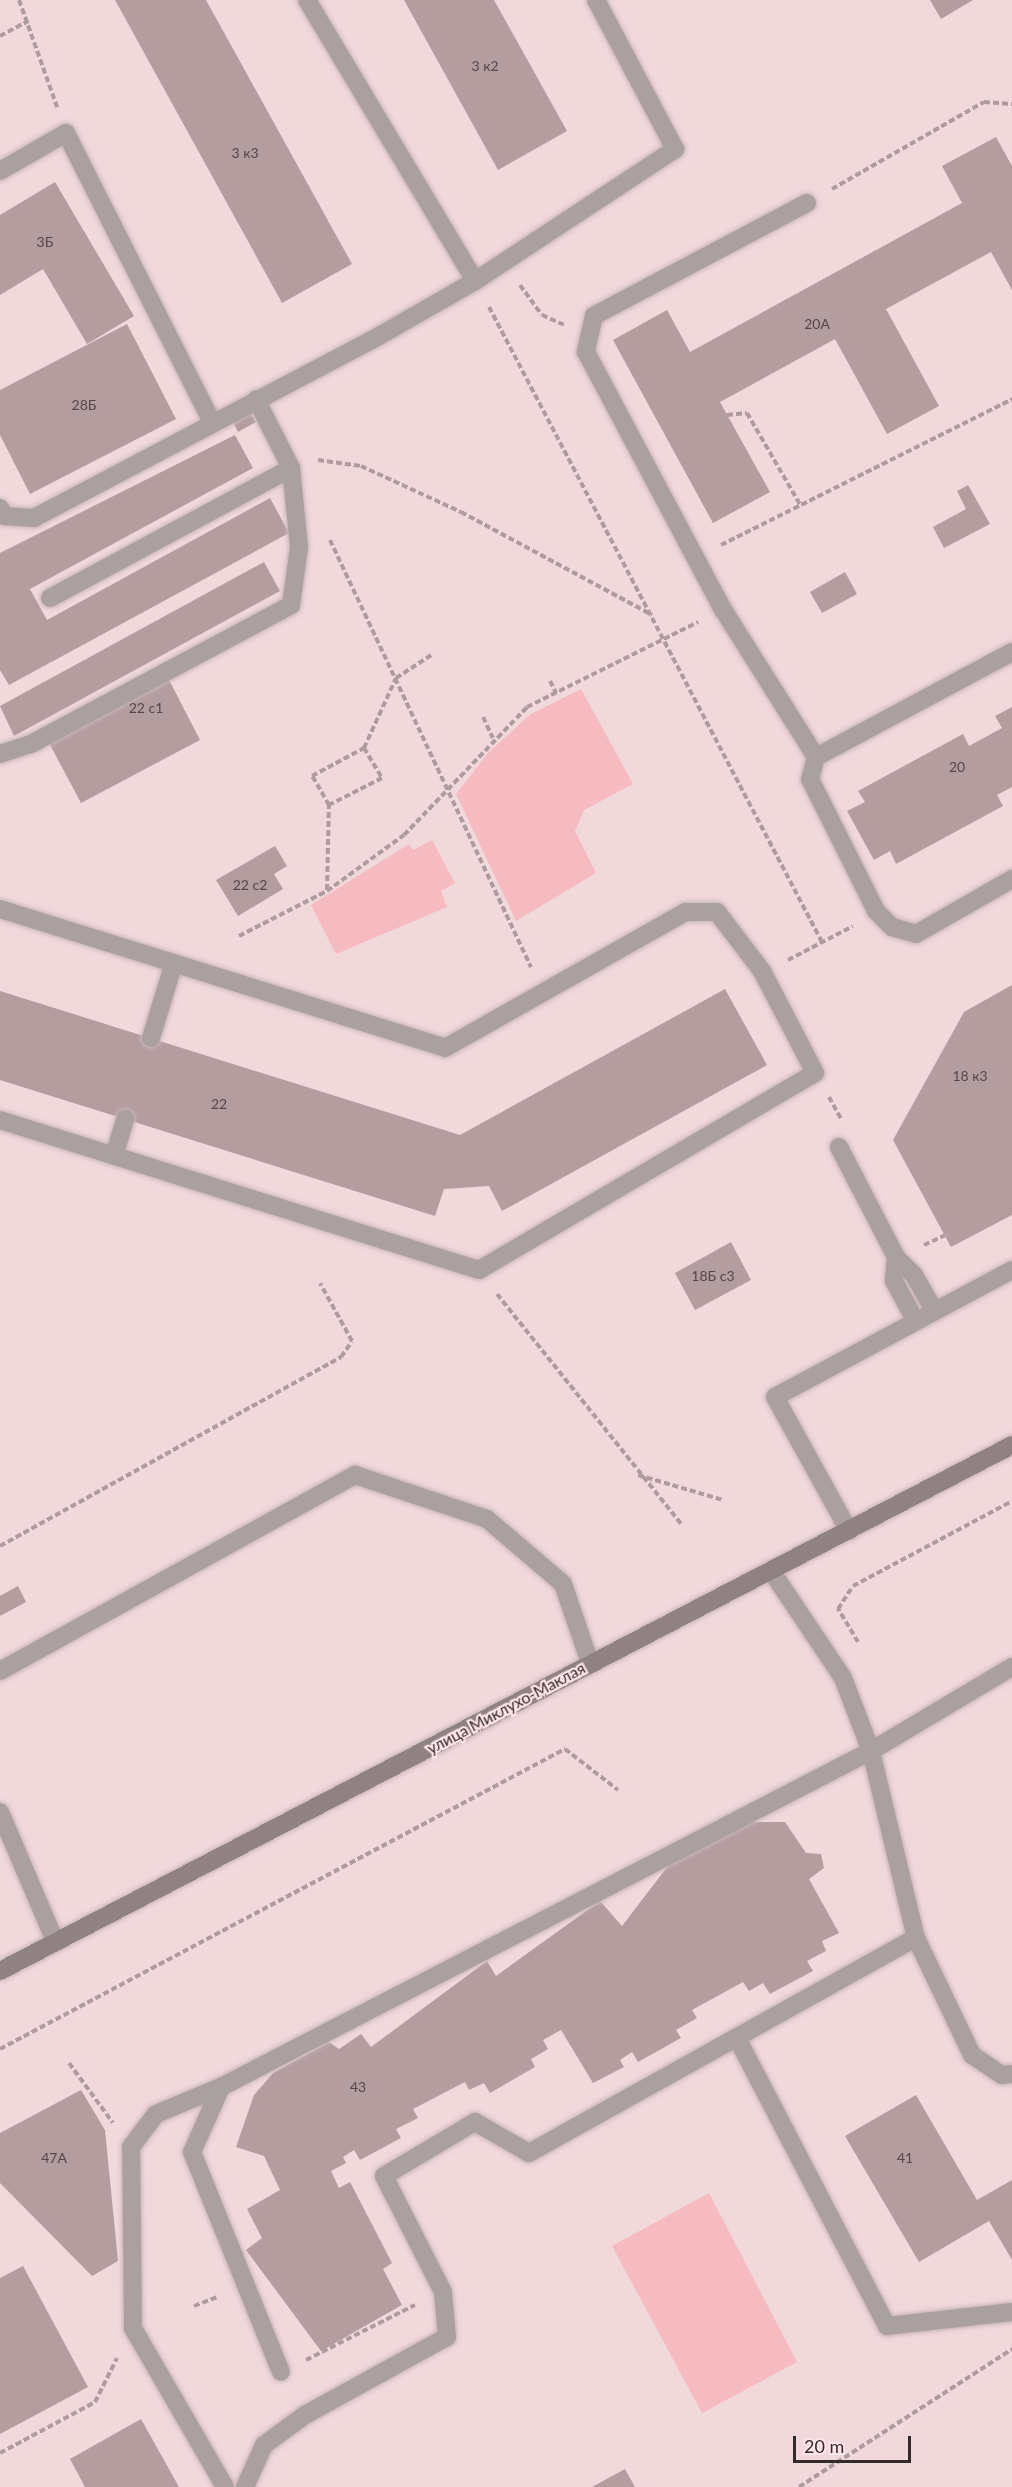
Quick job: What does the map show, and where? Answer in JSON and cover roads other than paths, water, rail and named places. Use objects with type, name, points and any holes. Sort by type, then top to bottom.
[{"type":"main road","name":"улица Миклухо-Маклая","points":[[0,1971],[590,1663],[772,1572],[1012,1445]]},
{"type":"lane","points":[[307,0],[475,280]]},
{"type":"lane","points":[[0,508],[4,516],[34,518],[475,280],[675,149],[597,0]]},
{"type":"lane","points":[[0,171],[66,133],[212,422]]},
{"type":"lane","points":[[807,203],[594,316],[586,352],[724,611],[816,757]]},
{"type":"lane","points":[[0,754],[31,744],[291,604],[299,547],[291,468],[256,399]]},
{"type":"lane","points":[[50,598],[291,468]]},
{"type":"lane","points":[[1012,652],[816,757],[810,778],[876,911],[892,927],[916,934],[1012,879]]},
{"type":"lane","points":[[0,909],[444,1048],[684,912],[717,912],[762,971],[815,1073],[479,1269],[0,1120]]},
{"type":"lane","points":[[151,1038],[174,963]]},
{"type":"lane","points":[[114,1156],[125,1119]]},
{"type":"lane","points":[[839,1147],[896,1257],[914,1275],[934,1310]]},
{"type":"lane","points":[[896,1257],[894,1281],[915,1320]]},
{"type":"lane","points":[[849,1531],[775,1397],[1012,1270]]},
{"type":"lane","points":[[0,1671],[355,1475],[487,1519],[562,1584],[590,1663]]},
{"type":"lane","points":[[772,1572],[843,1678],[872,1751],[916,1938],[972,2055],[1002,2074],[1012,2074]]},
{"type":"lane","points":[[225,2487],[133,2328],[131,2148],[156,2114],[220,2087],[872,1751],[1012,1667]]},
{"type":"lane","points":[[0,1812],[55,1941]]},
{"type":"lane","points":[[245,2487],[264,2445],[305,2415],[447,2337],[443,2292],[384,2176],[475,2122],[529,2153],[916,1938]]},
{"type":"lane","points":[[737,2038],[886,2326],[1012,2312]]},
{"type":"lane","points":[[220,2087],[192,2152],[281,2372]]}]
